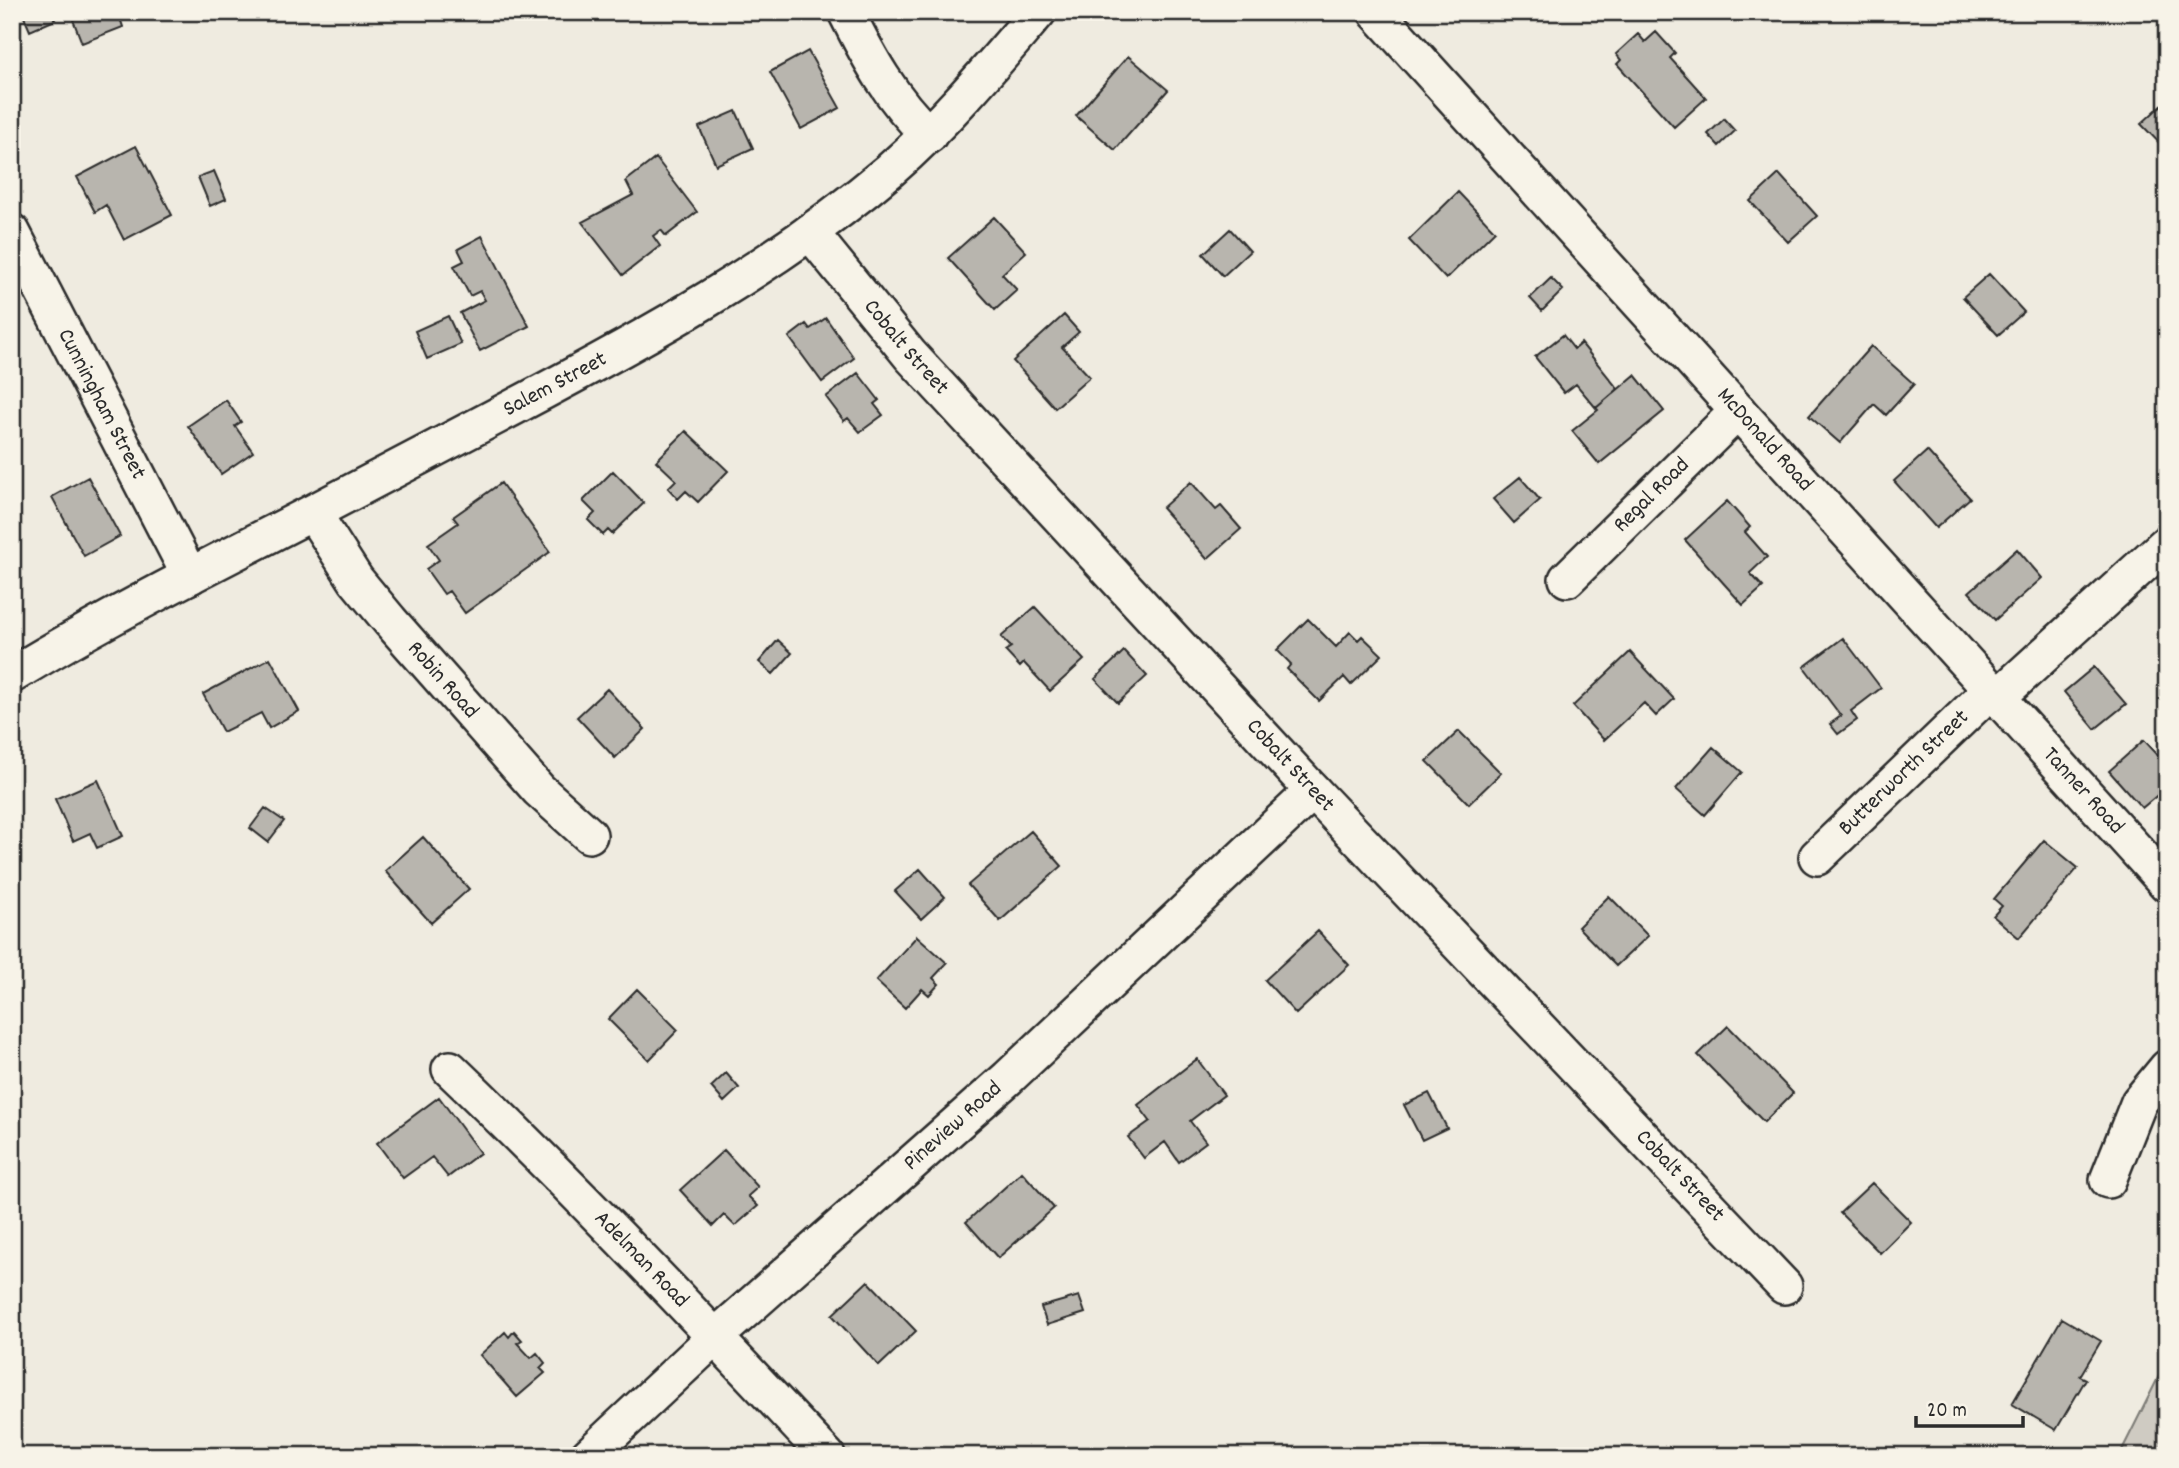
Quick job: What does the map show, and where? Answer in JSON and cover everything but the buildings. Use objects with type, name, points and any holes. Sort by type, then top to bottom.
[{"type":"street","points":[[846,12],[872,64],[890,92],[929,135]]},
{"type":"street","name":"Salem Street","points":[[12,675],[190,576],[589,367],[704,301],[810,232],[891,169],[968,95],[1038,12]]},
{"type":"street","name":"McDonald Road","points":[[1376,12],[1994,694]]},
{"type":"street","name":"Cunningham Street","points":[[12,232],[190,576]]},
{"type":"street","name":"Cobalt Street","points":[[810,232],[910,355],[1312,791],[1784,1286]]},
{"type":"street","name":"Regal Road","points":[[1567,579],[1738,411]]},
{"type":"street","name":"Robin Road","points":[[313,513],[356,580],[390,621],[539,790],[589,835]]},
{"type":"street","points":[[1994,694],[2167,543]]},
{"type":"street","name":"Butterworth Street","points":[[1817,857],[1994,694]]},
{"type":"street","name":"Tanner Road","points":[[1994,694],[2167,884]]},
{"type":"street","name":"Pineview Road","points":[[588,1456],[715,1337],[1008,1078],[1312,791]]},
{"type":"street","points":[[2108,1181],[2139,1102],[2167,1068]]},
{"type":"street","name":"Adelman Road","points":[[450,1069],[715,1337],[827,1456]]},
{"type":"shaded area","points":[[2167,1360],[2167,1456],[2120,1456],[2122,1450]]}]
